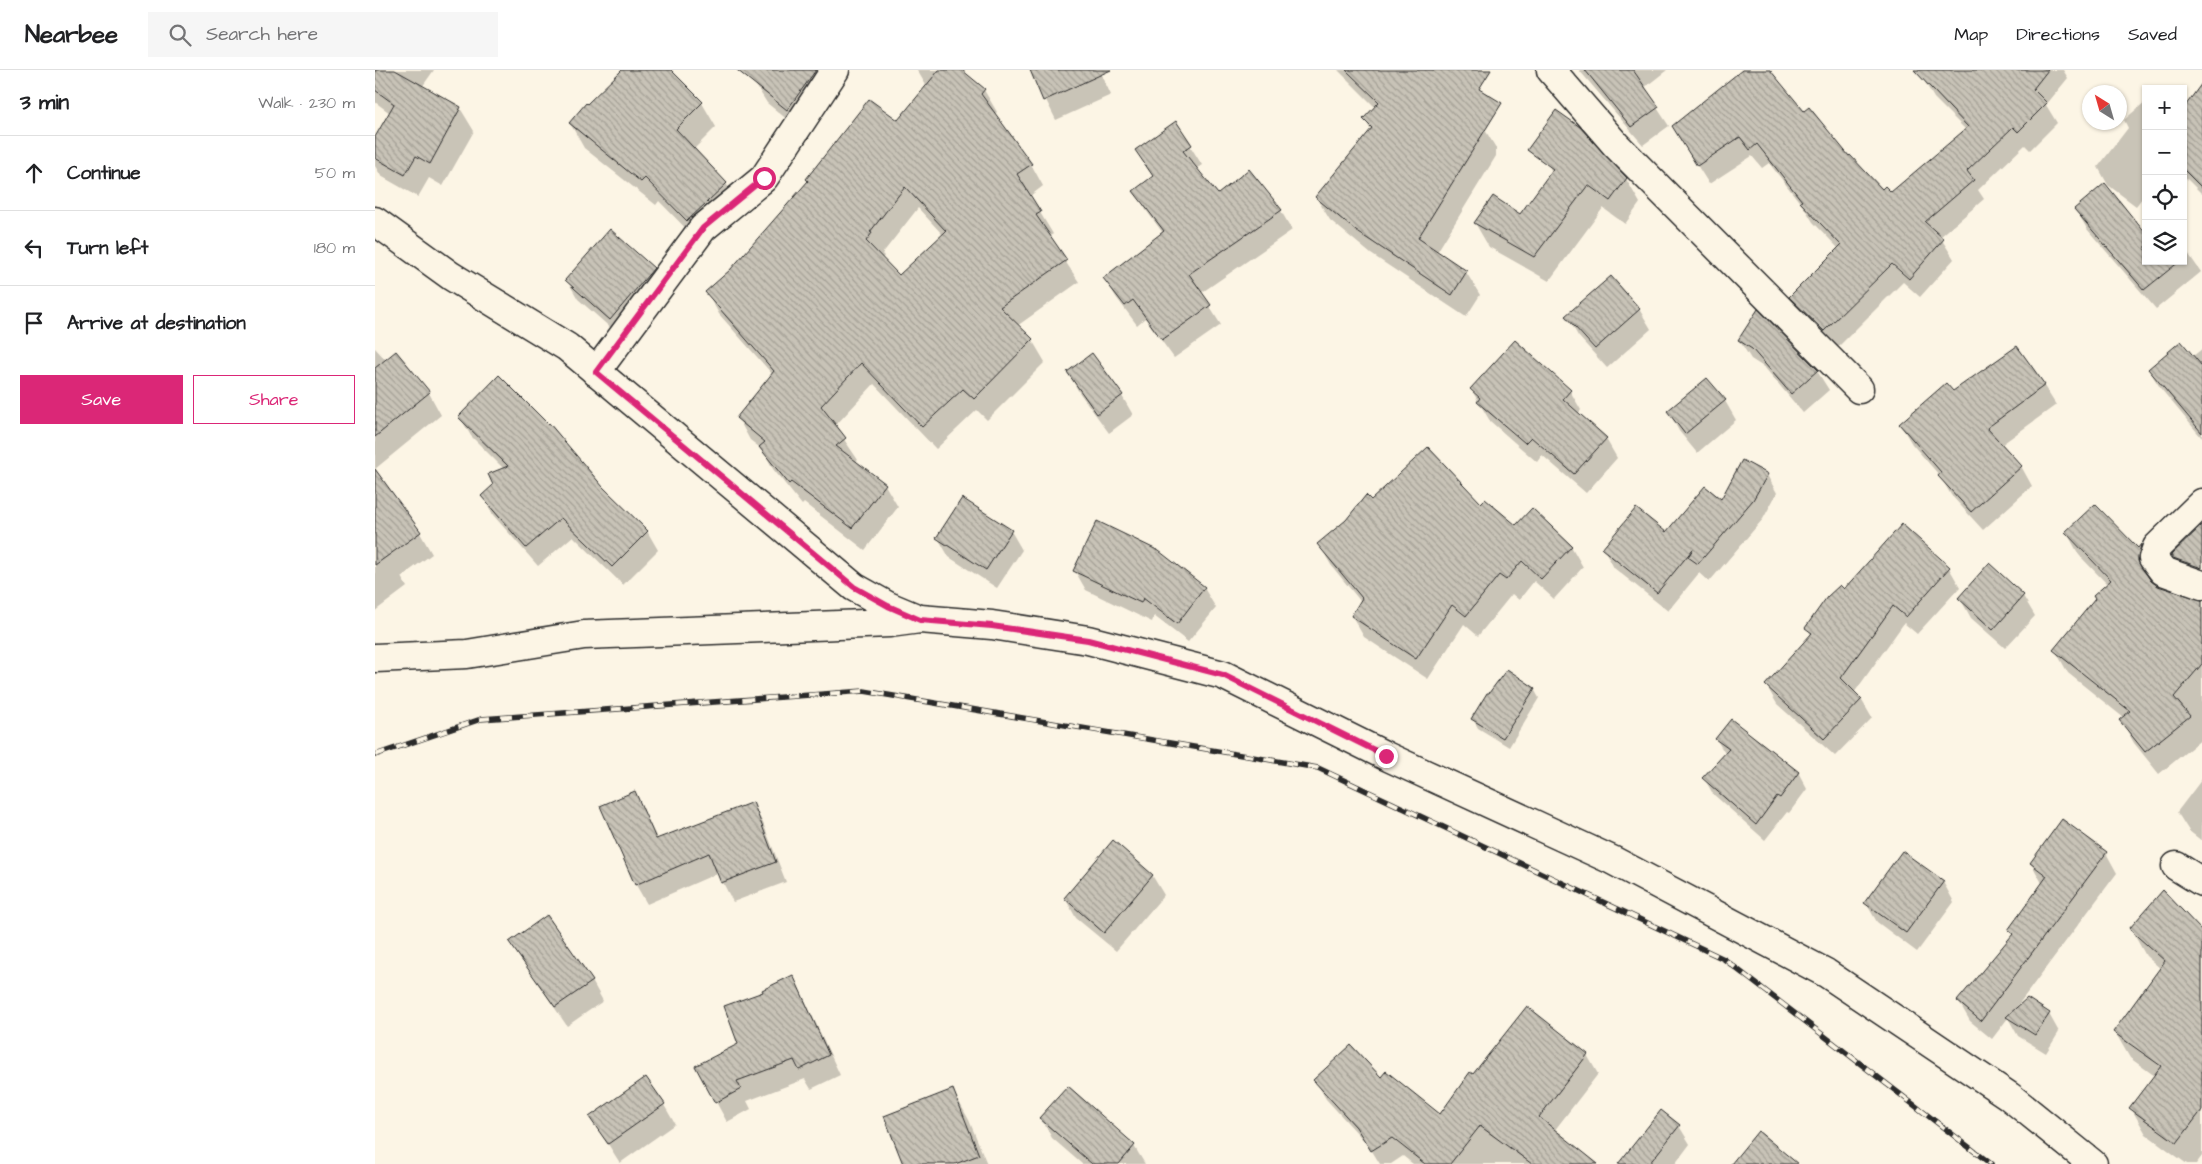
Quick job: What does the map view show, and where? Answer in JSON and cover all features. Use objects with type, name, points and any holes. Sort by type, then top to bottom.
[{"type":"street","points":[[596,372],[703,228],[764,178],[835,70]]},
{"type":"street","points":[[1551,70],[1616,145],[1859,388]]},
{"type":"street","points":[[375,221],[451,276],[567,348],[854,587],[888,606],[920,620]]},
{"type":"street","points":[[2202,502],[2157,547],[2153,558],[2163,571],[2202,585]]},
{"type":"street","points":[[375,658],[467,654],[584,635],[890,623],[920,620],[992,626],[1088,640],[1223,675],[1386,756],[1612,860],[1826,973],[2009,1096],[2093,1164]]},
{"type":"street","points":[[2176,866],[2202,882]]},
{"type":"building","points":[[375,70],[395,70],[461,107],[430,164],[416,156],[405,175],[375,158],[375,137],[394,104],[375,90]]},
{"type":"building","points":[[622,70],[671,70],[703,102],[676,129],[727,183],[687,221],[645,178],[641,182],[569,123],[586,103]]},
{"type":"building","points":[[737,70],[816,70],[787,110]]},
{"type":"building","points":[[939,70],[962,70],[985,89],[981,94],[1032,164],[1017,174],[1041,212],[1036,215],[1067,260],[1000,307],[1033,339],[974,399],[963,389],[922,427],[861,363],[821,406],[846,438],[836,446],[886,484],[852,528],[791,482],[789,484],[759,447],[765,442],[736,418],[774,371],[705,292],[730,270],[808,181],[806,179],[869,99],[898,120]],"holes":[[[905,187],[946,231],[899,275],[866,241],[872,233],[870,232]]]},
{"type":"building","points":[[1030,70],[1111,70],[1043,101]]},
{"type":"building","points":[[1346,70],[1491,70],[1479,89],[1502,103],[1418,238],[1467,271],[1452,295],[1356,231],[1315,197],[1372,128],[1363,119],[1379,102]]},
{"type":"building","points":[[1585,70],[1633,70],[1659,107],[1631,127]]},
{"type":"building","points":[[1742,70],[1770,70],[1804,111],[1809,107],[1849,156],[1882,189],[1885,186],[1891,192],[1968,127],[1914,70],[2048,70],[2033,89],[2047,103],[2018,132],[2013,127],[1967,171],[1974,180],[1925,222],[1944,239],[1909,279],[1892,264],[1824,331],[1789,297],[1841,245],[1800,202],[1802,201],[1757,144],[1750,150],[1740,137],[1697,166],[1672,126]]},
{"type":"building","points":[[2202,83],[2202,188],[2187,173],[2187,104]]},
{"type":"building","points":[[1556,110],[1580,127],[1627,178],[1610,201],[1588,185],[1534,257],[1474,223],[1493,196],[1520,214],[1553,169],[1527,150]]},
{"type":"building","points":[[1176,121],[1192,145],[1183,151],[1218,194],[1249,169],[1282,210],[1189,274],[1211,305],[1162,340],[1133,300],[1125,306],[1103,278],[1164,231],[1133,191],[1153,176],[1135,150]]},
{"type":"building","points":[[2105,183],[2142,229],[2142,265],[2175,265],[2144,290],[2074,209]]},
{"type":"building","points":[[610,229],[654,268],[610,320],[565,280]]},
{"type":"building","points":[[1611,276],[1640,309],[1595,349],[1565,316]]},
{"type":"building","points":[[1758,309],[1818,370],[1791,394],[1752,349],[1738,340]]},
{"type":"building","points":[[1515,340],[1571,390],[1563,399],[1607,438],[1574,474],[1531,437],[1525,443],[1477,402],[1480,398],[1470,389]]},
{"type":"building","points":[[2181,341],[2202,366],[2202,433],[2148,369]]},
{"type":"building","points":[[2017,346],[2045,385],[1987,428],[2022,466],[1971,512],[1938,476],[1941,472],[1899,424],[1946,383],[1953,391]]},
{"type":"building","points":[[396,351],[430,392],[375,437],[375,368]]},
{"type":"building","points":[[1092,353],[1123,395],[1097,414],[1067,372]]},
{"type":"building","points":[[499,375],[549,423],[603,487],[648,531],[612,567],[561,518],[526,548],[481,496],[493,485],[488,474],[508,466],[458,417]]},
{"type":"building","points":[[1707,378],[1726,400],[1685,434],[1667,411]]},
{"type":"building","points":[[1428,447],[1481,503],[1485,499],[1516,525],[1532,508],[1572,546],[1541,579],[1522,561],[1506,580],[1499,575],[1466,616],[1452,605],[1416,659],[1351,616],[1362,598],[1317,544],[1346,520],[1366,495],[1371,500]]},
{"type":"building","points":[[1742,460],[1768,474],[1753,500],[1698,564],[1688,557],[1693,549],[1657,593],[1602,549],[1636,508],[1666,532],[1705,486],[1721,499]]},
{"type":"building","points":[[375,469],[421,532],[375,565]]},
{"type":"building","points":[[962,498],[1012,530],[986,570],[936,538]]},
{"type":"building","points":[[2095,504],[2138,548],[2141,544],[2138,561],[2151,581],[2158,586],[2202,600],[2202,664],[2174,697],[2190,716],[2145,752],[2119,720],[2130,711],[2053,650],[2095,599],[2093,596],[2111,580],[2065,532]]},
{"type":"building","points":[[1097,521],[1159,551],[1205,587],[1177,624],[1143,598],[1141,603],[1073,571]]},
{"type":"building","points":[[1902,524],[1950,567],[1906,617],[1893,606],[1841,678],[1862,699],[1824,739],[1765,685],[1812,633],[1805,628],[1827,597],[1840,585],[1844,589]]},
{"type":"building","points":[[2202,525],[2202,568],[2173,558],[2171,555]]},
{"type":"building","points":[[1989,563],[2024,595],[1993,630],[1958,598]]},
{"type":"building","points":[[1507,669],[1535,688],[1503,738],[1471,719],[1487,693],[1489,693]]},
{"type":"building","points":[[1731,719],[1799,772],[1780,798],[1777,796],[1756,825],[1702,778],[1729,749],[1715,739]]},
{"type":"building","points":[[635,791],[656,839],[753,802],[776,862],[721,883],[709,853],[635,885],[600,806]]},
{"type":"building","points":[[2062,819],[2107,852],[1981,1021],[1957,1001],[2013,934],[2008,930],[2047,876],[2030,863]]},
{"type":"building","points":[[1113,840],[1153,875],[1104,933],[1064,898]]},
{"type":"building","points":[[1902,851],[1944,881],[1906,933],[1864,903]]},
{"type":"building","points":[[2163,890],[2202,931],[2202,1110],[2177,1143],[2129,1108],[2161,1066],[2113,1032],[2165,961],[2129,929]]},
{"type":"building","points":[[547,915],[593,981],[555,1007],[509,942]]},
{"type":"building","points":[[793,975],[829,1055],[799,1070],[794,1060],[737,1081],[741,1089],[715,1103],[695,1066],[738,1044],[724,1006],[763,992],[762,990]]},
{"type":"building","points":[[2027,998],[2050,1013],[2035,1035],[2006,1017]]},
{"type":"building","points":[[1527,1006],[1588,1054],[1539,1117],[1598,1164],[1532,1164],[1480,1126],[1450,1164],[1425,1164],[1392,1138],[1371,1151],[1356,1127],[1313,1080],[1351,1045],[1381,1077],[1386,1071],[1440,1114],[1470,1072],[1473,1074]]},
{"type":"building","points":[[646,1077],[665,1104],[608,1144],[589,1117]]},
{"type":"building","points":[[1068,1086],[1135,1145],[1119,1164],[1092,1164],[1039,1118]]},
{"type":"building","points":[[953,1089],[979,1155],[955,1164],[903,1164],[884,1116]]},
{"type":"building","points":[[1661,1110],[1680,1125],[1649,1164],[1618,1164]]},
{"type":"building","points":[[1758,1131],[1798,1164],[1731,1164]]},
{"type":"railway","points":[[375,755],[481,719],[864,691],[1318,768],[1724,959],[1991,1164]]},
{"type":"route","points":[[764,178],[703,228],[596,372],[854,587],[888,606],[920,620],[992,626],[1088,640],[1223,675],[1386,756]]}]
